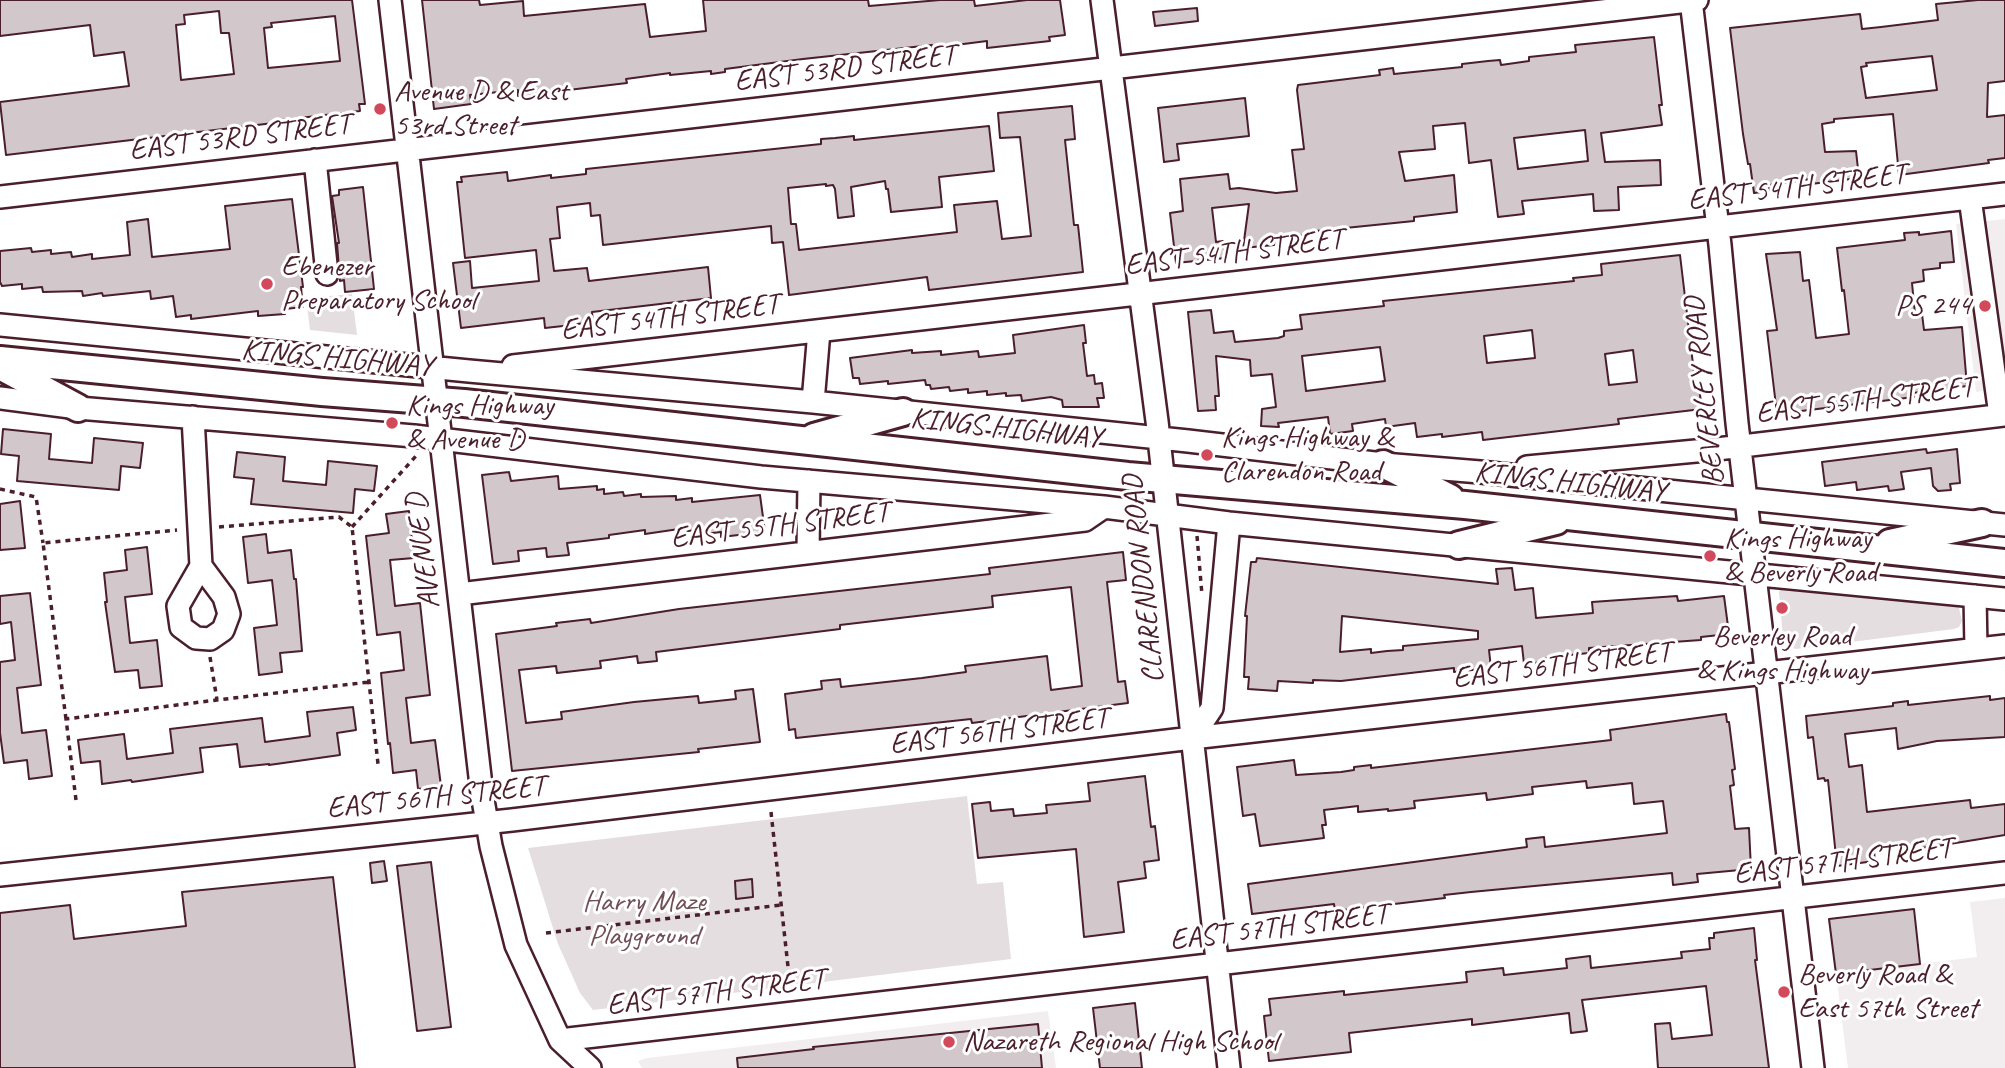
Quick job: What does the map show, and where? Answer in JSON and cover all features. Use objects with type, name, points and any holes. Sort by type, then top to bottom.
[{"type":"main road","points":[[0,341],[52,365]]},
{"type":"main road","name":"KINGS HIGHWAY","points":[[0,360],[322,392],[436,400],[1163,479],[1465,505],[2004,563]]},
{"type":"main road","points":[[0,366],[78,408]]},
{"type":"main road","points":[[802,441],[903,412]]},
{"type":"main road","points":[[1383,464],[1465,505]]},
{"type":"main road","points":[[1459,545],[1572,516]]},
{"type":"main road","points":[[1868,548],[1994,524]]},
{"type":"street","name":"AVENUE D","points":[[390,0],[487,822],[516,945],[561,1040]]},
{"type":"street","name":"CLARENDON ROAD","points":[[1102,0],[1159,439],[1229,1068]]},
{"type":"street","name":"BEVERLEY ROAD","points":[[1691,0],[1813,1068]]},
{"type":"street","name":"EAST 53RD STREET","points":[[0,197],[1110,69],[1562,8],[1697,0]]},
{"type":"street","points":[[315,160],[327,274]]},
{"type":"street","name":"EAST 54TH STREET","points":[[469,371],[2005,194]]},
{"type":"street","points":[[1970,198],[2003,415]]},
{"type":"street","name":"KINGS HIGHWAY","points":[[0,325],[813,402],[1383,464],[1994,524]]},
{"type":"street","points":[[813,402],[820,331]]},
{"type":"street","points":[[0,398],[78,408],[441,439],[809,481],[1167,514],[1229,523],[2005,600]]},
{"type":"street","name":"EAST 55TH STREET","points":[[1480,472],[2003,415]]},
{"type":"street","points":[[193,417],[201,566]]},
{"type":"street","points":[[808,552],[809,481]]},
{"type":"street","name":"EAST 55TH STREET","points":[[459,594],[1085,520],[1104,508]]},
{"type":"street","points":[[1192,738],[1212,708],[1229,523]]},
{"type":"street","points":[[1975,596],[1976,649]]},
{"type":"street","name":"EAST 56TH STREET","points":[[0,875],[487,822],[1192,738],[2005,646]]},
{"type":"street","name":"EAST 57TH STREET","points":[[561,1040],[2005,873]]},
{"type":"street","points":[[561,1040],[590,1068]]},
{"type":"path","points":[[352,527],[418,454]]},
{"type":"path","points":[[0,489],[36,497],[76,800]]},
{"type":"path","points":[[219,527],[339,517],[352,527],[378,764]]},
{"type":"path","points":[[43,543],[177,530]]},
{"type":"path","points":[[210,654],[217,700]]},
{"type":"path","points":[[66,719],[369,682]]},
{"type":"path","points":[[771,812],[791,994]]},
{"type":"path","points":[[546,933],[781,905]]},
{"type":"shaded area","name":"PS 244","points":[[2005,219],[2005,388],[1976,392],[1956,224]]},
{"type":"shaded area","points":[[2005,898],[2005,1068],[1848,1068],[1836,974],[1977,957],[1970,902]]},
{"type":"shaded area","name":"Nazareth Regional High School","points":[[1048,1011],[1056,1068],[642,1068],[638,1061],[647,1058]]},
{"type":"green space","points":[[352,294],[357,335],[310,330],[306,298]]},
{"type":"green space","points":[[1782,587],[1955,605],[1959,608],[1962,621],[1959,627],[1954,629],[1796,649],[1786,646],[1783,638],[1779,592]]},
{"type":"green space","name":"Harry Maze Playground","points":[[967,796],[977,884],[1003,882],[1011,959],[593,1010],[580,993],[558,944],[528,848]]},
{"type":"building","points":[[0,0],[352,0],[365,104],[359,104],[360,111],[6,155],[0,102],[129,86],[124,52],[94,56],[90,25],[0,36]],"holes":[[[219,11],[221,33],[229,33],[234,74],[181,80],[176,25],[185,24],[184,15]],[[335,16],[340,61],[268,68],[264,28],[272,27],[271,23]]]},
{"type":"building","points":[[422,0],[479,0],[480,5],[523,1],[524,16],[645,4],[650,37],[706,31],[703,0],[868,0],[869,6],[974,0],[975,6],[1027,0],[1060,0],[1065,35],[1049,37],[1050,41],[987,48],[987,41],[932,48],[932,45],[725,69],[725,72],[711,74],[711,71],[670,73],[626,79],[627,83],[518,96],[518,90],[470,95],[471,104],[434,109]]},
{"type":"building","points":[[2005,0],[2005,81],[1988,83],[1987,117],[2005,115],[2005,158],[1988,160],[1989,163],[1899,175],[1893,114],[1834,119],[1834,122],[1822,124],[1825,152],[1856,151],[1859,178],[1811,184],[1811,179],[1768,185],[1769,191],[1754,193],[1743,134],[1730,28],[1860,14],[1862,29],[1881,27],[1938,20],[1936,4]],"holes":[[[1932,56],[1937,90],[1866,98],[1861,67],[1867,66],[1866,63]]]},
{"type":"building","points":[[1197,8],[1198,21],[1155,26],[1153,12]]},
{"type":"building","points":[[1654,37],[1662,125],[1601,133],[1605,162],[1660,160],[1661,185],[1618,187],[1619,210],[1594,211],[1593,194],[1522,201],[1524,214],[1498,217],[1491,160],[1469,163],[1465,123],[1433,126],[1435,149],[1399,152],[1405,181],[1454,175],[1457,212],[1414,217],[1414,221],[1306,232],[1306,235],[1275,238],[1274,245],[1243,248],[1249,204],[1212,208],[1216,242],[1223,241],[1225,258],[1176,263],[1170,213],[1183,211],[1180,179],[1228,174],[1230,189],[1276,193],[1297,191],[1292,150],[1304,149],[1298,85],[1380,75],[1379,70],[1393,68],[1394,74],[1462,67],[1462,64],[1488,61],[1500,60],[1501,65],[1529,61],[1529,57],[1576,52],[1575,45]],"holes":[[[1585,130],[1588,161],[1518,169],[1514,138]]]},
{"type":"building","points":[[1245,98],[1249,136],[1177,144],[1179,160],[1164,162],[1158,108]]},
{"type":"building","points":[[1072,106],[1075,139],[1065,140],[1074,225],[1078,225],[1083,272],[929,290],[927,277],[789,295],[783,242],[772,243],[771,226],[603,245],[600,215],[591,216],[590,203],[557,207],[560,238],[550,239],[554,271],[587,268],[589,281],[708,267],[711,298],[592,312],[593,322],[563,326],[545,328],[544,318],[461,328],[453,263],[470,261],[472,288],[539,281],[536,250],[465,258],[457,182],[462,182],[461,177],[507,172],[508,181],[551,175],[551,178],[586,174],[586,169],[821,144],[821,139],[854,136],[854,140],[989,126],[994,171],[939,177],[942,207],[891,212],[885,181],[851,187],[854,216],[838,218],[833,185],[788,188],[791,224],[796,224],[799,250],[957,232],[954,205],[997,201],[1002,239],[1031,236],[1020,137],[1000,138],[998,113]]},
{"type":"building","points":[[363,187],[374,289],[345,292],[344,280],[340,281],[339,243],[332,196],[339,195],[339,190]]},
{"type":"building","points":[[292,199],[303,307],[285,309],[285,314],[258,316],[258,311],[191,319],[191,315],[176,317],[173,296],[151,299],[150,291],[83,296],[82,291],[43,292],[42,287],[22,289],[22,284],[2,286],[0,282],[0,251],[31,248],[32,252],[51,250],[51,254],[71,252],[72,257],[92,254],[92,259],[130,255],[127,222],[148,219],[152,257],[230,249],[225,206]]},
{"type":"building","points":[[1951,231],[1954,262],[1940,263],[1940,268],[1923,270],[1924,281],[1912,283],[1915,314],[1922,314],[1924,330],[1962,327],[1967,386],[1913,393],[1914,397],[1777,414],[1767,331],[1777,330],[1766,254],[1800,252],[1803,281],[1809,280],[1816,338],[1849,334],[1837,248],[1905,240],[1904,233],[1919,232],[1919,235]]},
{"type":"building","points":[[1680,255],[1695,381],[1698,381],[1702,409],[1618,419],[1619,424],[1483,440],[1482,432],[1417,437],[1415,423],[1386,427],[1385,419],[1352,424],[1353,431],[1330,434],[1328,417],[1278,423],[1279,427],[1261,426],[1262,409],[1276,407],[1272,374],[1251,376],[1250,360],[1216,356],[1219,396],[1215,396],[1216,410],[1198,411],[1188,312],[1211,310],[1214,333],[1233,331],[1235,342],[1278,338],[1284,336],[1284,331],[1302,329],[1300,315],[1384,306],[1383,301],[1574,281],[1573,278],[1602,275],[1601,264]],"holes":[[[1532,330],[1535,358],[1487,363],[1484,336]],[[1380,347],[1385,381],[1306,391],[1302,356]],[[1633,350],[1637,382],[1609,385],[1605,354]]]},
{"type":"building","points":[[1084,325],[1087,376],[1094,375],[1095,384],[1102,383],[1104,398],[1097,398],[1099,407],[1063,407],[1062,400],[1051,397],[1022,401],[1021,395],[1006,396],[1006,393],[987,395],[987,391],[968,393],[968,389],[931,389],[925,380],[860,384],[859,378],[853,378],[850,358],[912,350],[912,353],[941,351],[941,355],[978,351],[979,357],[1015,353],[1013,335]]},
{"type":"building","points":[[3,429],[51,434],[49,459],[92,463],[94,438],[143,443],[140,468],[121,466],[119,490],[17,481],[19,456],[1,454]]},
{"type":"building","points":[[1926,449],[1927,453],[1957,449],[1960,483],[1950,484],[1951,490],[1938,491],[1933,486],[1931,468],[1901,472],[1904,489],[1889,491],[1888,486],[1857,490],[1856,482],[1825,486],[1822,462]]},
{"type":"building","points":[[237,452],[285,457],[283,481],[326,485],[328,461],[377,466],[374,491],[355,489],[353,513],[251,504],[254,479],[234,477]]},
{"type":"building","points":[[509,472],[511,481],[558,476],[559,489],[597,486],[597,490],[604,489],[604,494],[623,492],[624,496],[676,496],[676,500],[692,498],[692,502],[760,495],[765,532],[721,537],[721,532],[696,535],[696,530],[680,532],[679,529],[645,534],[645,530],[567,543],[569,555],[547,557],[546,548],[518,551],[519,561],[493,564],[482,475]]},
{"type":"building","points":[[20,501],[25,548],[0,550],[0,504]]},
{"type":"building","points":[[409,511],[414,558],[390,560],[395,606],[420,603],[430,695],[406,698],[411,743],[435,740],[441,786],[418,789],[416,770],[393,773],[381,673],[404,670],[400,632],[377,635],[366,536],[389,533],[386,514]]},
{"type":"building","points":[[266,534],[268,553],[291,550],[302,651],[280,653],[282,672],[259,675],[254,628],[277,625],[272,580],[248,583],[243,537]]},
{"type":"building","points":[[147,547],[152,594],[125,597],[130,643],[157,640],[162,686],[140,688],[138,670],[115,672],[105,602],[104,573],[127,570],[125,550]]},
{"type":"building","points":[[1123,552],[1126,580],[1107,582],[1118,682],[1125,681],[1128,703],[972,723],[971,719],[796,738],[795,729],[789,730],[785,694],[822,689],[821,681],[840,679],[841,687],[966,672],[965,666],[1047,656],[1051,690],[1082,686],[1071,587],[992,596],[993,607],[840,625],[840,629],[656,652],[657,661],[638,663],[637,656],[600,661],[601,668],[557,673],[556,666],[519,670],[526,723],[562,719],[561,712],[634,702],[698,696],[699,703],[736,699],[735,691],[753,689],[760,742],[698,749],[699,752],[512,771],[496,634],[557,626],[556,623],[590,619],[591,623],[679,609],[990,574],[989,568]]},
{"type":"building","points":[[1257,558],[1498,584],[1496,569],[1512,568],[1515,590],[1533,588],[1536,618],[1593,613],[1592,602],[1677,596],[1678,601],[1724,596],[1729,634],[1701,637],[1701,640],[1589,648],[1589,653],[1524,664],[1522,646],[1489,650],[1491,668],[1454,672],[1454,668],[1341,681],[1313,680],[1313,683],[1278,681],[1277,691],[1248,689],[1249,677],[1244,677],[1245,616],[1251,562],[1256,562]],"holes":[[[1342,616],[1478,631],[1478,639],[1403,646],[1403,650],[1340,652]]]},
{"type":"building","points":[[30,593],[41,685],[17,688],[22,733],[46,730],[52,776],[29,779],[27,760],[4,763],[0,733],[0,662],[15,660],[11,622],[0,624],[0,596]]},
{"type":"building","points":[[1990,696],[1990,700],[2005,698],[2005,737],[1937,741],[1898,749],[1896,728],[1845,734],[1849,767],[1862,765],[1867,812],[1970,800],[1971,808],[2005,804],[2005,835],[1931,847],[1905,849],[1905,846],[1874,851],[1875,861],[1837,866],[1828,780],[1818,779],[1813,737],[1808,738],[1806,716],[1893,706],[1893,703],[1908,701],[1908,705]]},
{"type":"building","points":[[353,707],[356,730],[337,733],[340,755],[240,767],[237,744],[200,748],[203,772],[102,784],[100,761],[81,763],[78,740],[124,734],[127,759],[173,753],[170,729],[262,718],[265,742],[310,736],[307,712]]},
{"type":"building","points":[[1726,714],[1735,769],[1732,770],[1734,785],[1730,786],[1735,829],[1749,828],[1751,869],[1697,874],[1698,882],[1673,885],[1672,873],[1444,895],[1445,898],[1335,911],[1334,904],[1252,914],[1248,884],[1527,847],[1526,839],[1544,837],[1545,847],[1667,833],[1663,801],[1634,804],[1632,783],[1587,788],[1586,781],[1532,787],[1533,794],[1487,800],[1486,793],[1414,801],[1415,808],[1388,811],[1358,812],[1358,806],[1324,810],[1324,838],[1260,846],[1255,814],[1243,816],[1237,767],[1294,760],[1296,775],[1341,772],[1354,770],[1354,767],[1371,765],[1371,768],[1611,740],[1610,730]]},
{"type":"building","points":[[1145,776],[1151,827],[1155,826],[1159,860],[1144,862],[1146,878],[1118,882],[1124,932],[1084,937],[1076,849],[978,858],[972,804],[990,802],[991,811],[1013,809],[1014,816],[1047,813],[1046,805],[1090,801],[1088,783]]},
{"type":"building","points":[[384,861],[387,881],[372,883],[370,863]]},
{"type":"building","points":[[431,862],[451,1027],[417,1031],[397,866]]},
{"type":"building","points":[[333,877],[355,1068],[0,1068],[0,913],[70,905],[74,939],[186,926],[182,892]]},
{"type":"building","points":[[752,879],[753,897],[736,899],[735,881]]},
{"type":"building","points":[[1914,909],[1920,964],[1836,974],[1829,919]]},
{"type":"building","points":[[1754,928],[1755,960],[1769,1068],[1658,1068],[1655,1024],[1670,1023],[1672,1039],[1712,1035],[1706,986],[1582,1000],[1587,1031],[1571,1033],[1569,1013],[1472,1025],[1472,1019],[1349,1033],[1351,1052],[1269,1061],[1264,1016],[1271,1015],[1269,999],[1344,991],[1344,995],[1467,982],[1466,972],[1503,968],[1504,975],[1567,968],[1566,959],[1590,956],[1591,968],[1682,958],[1681,952],[1710,949],[1709,938],[1714,938],[1714,933]]},
{"type":"building","points":[[1135,1003],[1142,1068],[1100,1068],[1093,1008]]},
{"type":"building","name":"Nazareth Regional High School","points":[[1038,1024],[1042,1068],[738,1068],[737,1058],[814,1049],[813,1047]]},
{"type":"place","name":"Avenue D & East 53rd Street","points":[[380,109]]},
{"type":"place","name":"Ebenezer Preparatory School","points":[[267,284]]},
{"type":"place","name":"PS 244","points":[[1985,306]]},
{"type":"place","name":"Kings Highway & Avenue D","points":[[392,423]]},
{"type":"place","name":"Kings Highway & Clarendon Road","points":[[1207,455]]},
{"type":"place","name":"Kings Highway & Beverly Road","points":[[1710,556]]},
{"type":"place","name":"Beverley Road & Kings Highway","points":[[1782,608]]},
{"type":"place","name":"Beverly Road & East 57th Street","points":[[1784,992]]},
{"type":"place","name":"Nazareth Regional High School","points":[[949,1042]]}]
